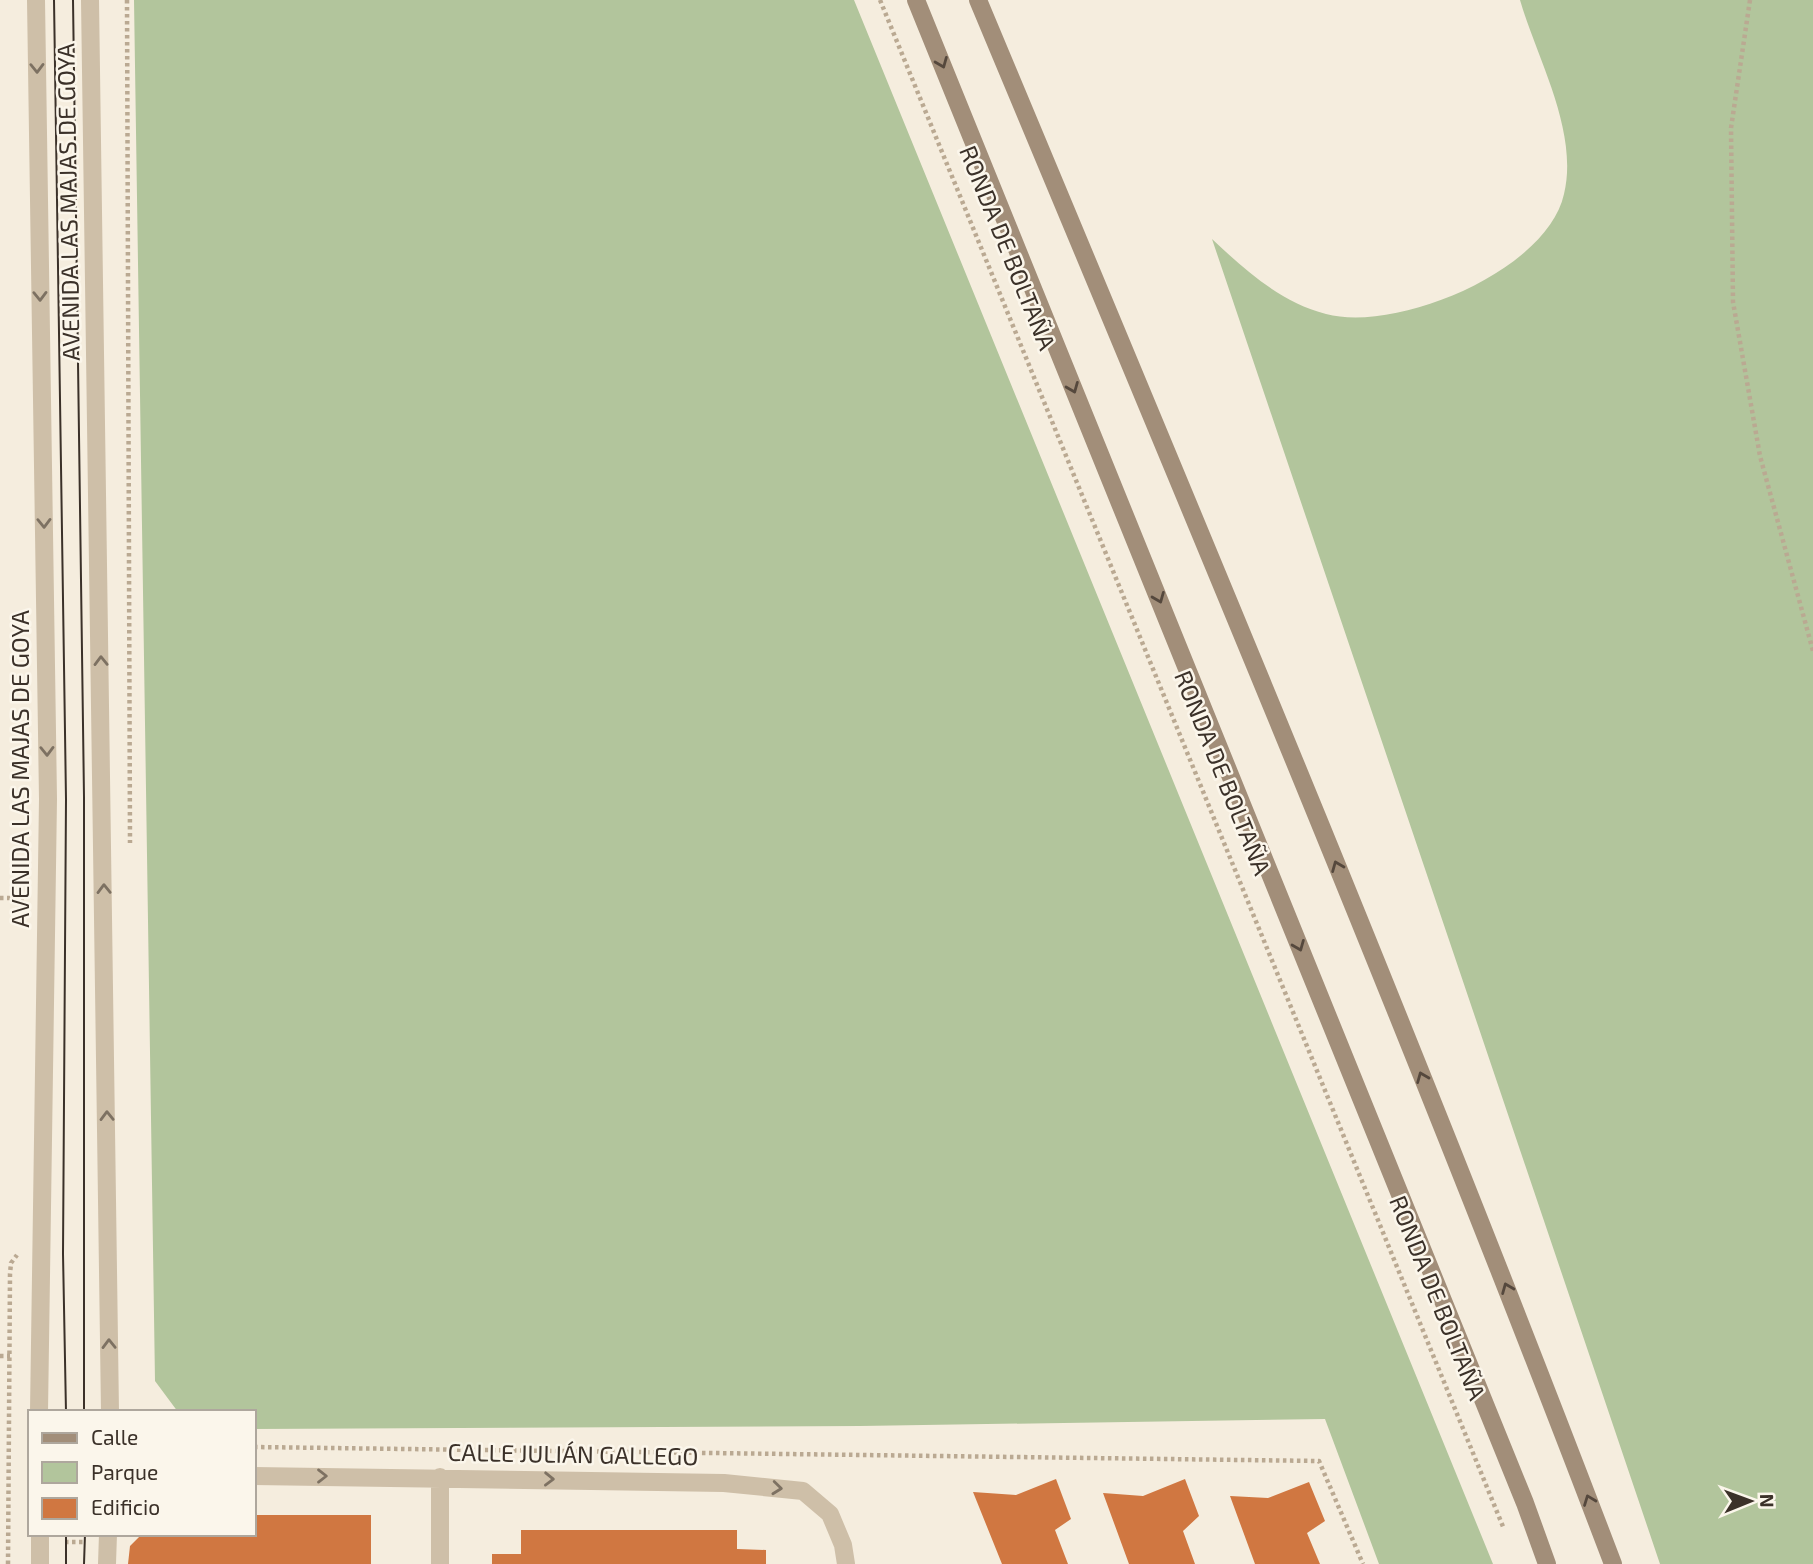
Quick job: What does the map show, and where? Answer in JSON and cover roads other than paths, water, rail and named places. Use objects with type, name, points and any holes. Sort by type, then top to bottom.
[{"type":"main road","name":"RONDA DE BOLTAÑA","points":[[916,0],[1525,1503],[1547,1564]]},
{"type":"main road","points":[[978,0],[1235,613],[1510,1294],[1613,1564]]},
{"type":"street","name":"AVENIDA LAS MAJAS DE GOYA","points":[[36,0],[48,799],[39,1410]]},
{"type":"street","name":"AVENIDA LAS MAJAS DE GOYA","points":[[90,0],[110,1410]]},
{"type":"street","name":"CALLE JULIÁN GALLEGO","points":[[256,1476],[724,1483],[803,1490],[830,1514],[843,1545],[846,1564]]},
{"type":"street","points":[[440,1477],[440,1564]]},
{"type":"street","points":[[40,1536],[40,1564]]},
{"type":"street","points":[[107,1564],[108,1536]]},
{"type":"tram line","points":[[54,0],[66,799],[63,1254],[66,1410]]},
{"type":"tram line","points":[[73,0],[84,797],[84,1410]]},
{"type":"tram line","points":[[66,1536],[66,1564]]},
{"type":"tram line","points":[[84,1564],[85,1536]]}]
